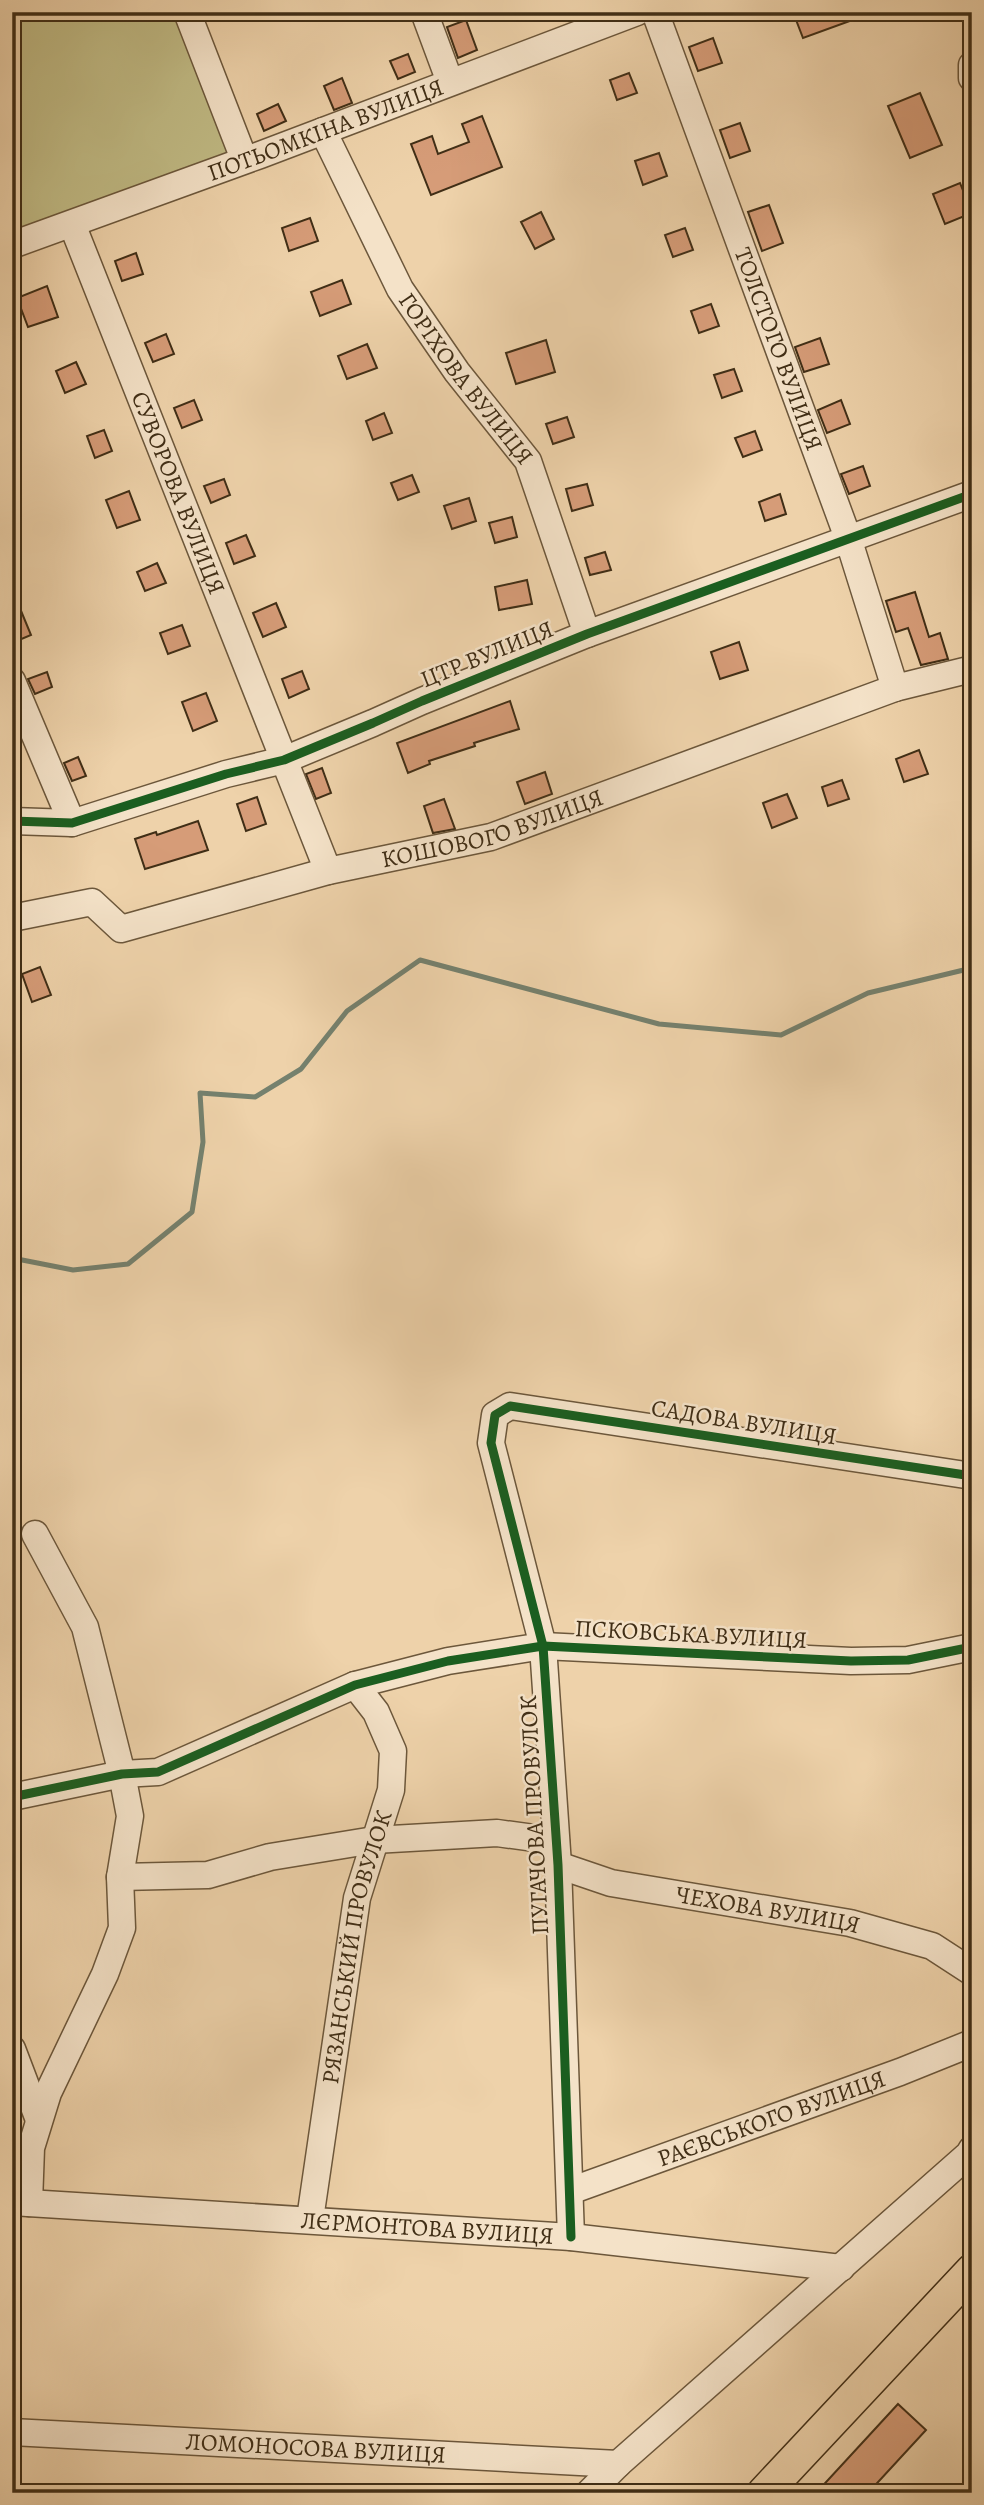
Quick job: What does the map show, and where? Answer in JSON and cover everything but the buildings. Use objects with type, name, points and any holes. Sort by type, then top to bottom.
[{"type":"main road","points":[[764,2493],[972,2271]]},
{"type":"street","points":[[187,12],[244,159]]},
{"type":"street","points":[[424,12],[450,82]]},
{"type":"street","name":"ПОТЬОМКІНА ВУЛИЦЯ","points":[[12,244],[323,131],[637,12]]},
{"type":"street","name":"ТОЛСТОГО ВУЛИЦЯ","points":[[655,12],[848,538],[895,688]]},
{"type":"street","points":[[972,65],[972,78]]},
{"type":"street","name":"ГОРІХОВА ВУЛИЦЯ","points":[[323,131],[400,289],[457,372],[528,461],[587,634]]},
{"type":"street","name":"СУВОРОВА ВУЛИЦЯ","points":[[72,224],[328,871]]},
{"type":"street","name":"ЦТР ВУЛИЦЯ","points":[[12,821],[72,823],[226,774],[284,760],[587,634],[972,494]]},
{"type":"street","name":"КОШОВОГО ВУЛИЦЯ","points":[[12,918],[92,902],[121,929],[328,871],[491,836],[895,688],[972,669]]},
{"type":"street","points":[[12,681],[72,823]]},
{"type":"street","name":"САДОВА ВУЛИЦЯ","points":[[510,1406],[972,1476]]},
{"type":"street","name":"ПУГАЧОВА ПРОВУЛОК","points":[[510,1406],[495,1415],[491,1443],[543,1646],[557,1853],[571,2237]]},
{"type":"street","points":[[21,2203],[31,2148],[48,2093],[105,1974],[122,1928],[120,1877],[130,1816],[85,1627],[35,1534]]},
{"type":"street","name":"ПСКОВСЬКА ВУЛИЦЯ","points":[[12,1797],[122,1774],[158,1772],[355,1685],[447,1661],[543,1646],[851,1661],[908,1660],[972,1647]]},
{"type":"street","name":"РЯЗАНСЬКИЙ ПРОВУЛОК","points":[[310,2219],[357,1898],[373,1840],[391,1790],[393,1751],[376,1712],[355,1685]]},
{"type":"street","name":"ЧЕХОВА ВУЛИЦЯ","points":[[120,1877],[208,1875],[270,1857],[373,1840],[497,1833],[557,1853],[611,1883],[850,1923],[932,1945],[972,1972]]},
{"type":"street","name":"РАЄВСЬКОГО ВУЛИЦЯ","points":[[570,2191],[972,2043]]},
{"type":"street","points":[[12,2049],[39,2120]]},
{"type":"street","points":[[589,2493],[618,2464],[972,2149]]},
{"type":"street","name":"ЛЄРМОНТОВА ВУЛИЦЯ","points":[[21,2203],[571,2237],[841,2268]]},
{"type":"street","name":"ЛОМОНОСОВА ВУЛИЦЯ","points":[[12,2432],[618,2464]]},
{"type":"shaded area","points":[[12,12],[190,12],[244,159],[12,245]]},
{"type":"waterway","points":[[12,1258],[73,1270],[128,1264],[192,1212],[203,1142],[200,1093],[255,1097],[301,1069],[347,1011],[420,960],[659,1024],[781,1035],[868,993],[972,968]]},
{"type":"cycle path","points":[[12,821],[72,823],[226,774],[284,760],[587,634],[972,494]]},
{"type":"cycle path","points":[[571,2237],[558,1865],[543,1646],[491,1443],[495,1415],[510,1406],[972,1476]]},
{"type":"cycle path","points":[[12,1797],[122,1774],[158,1772],[355,1685],[448,1661],[543,1646],[851,1661],[908,1660],[972,1647]]}]
